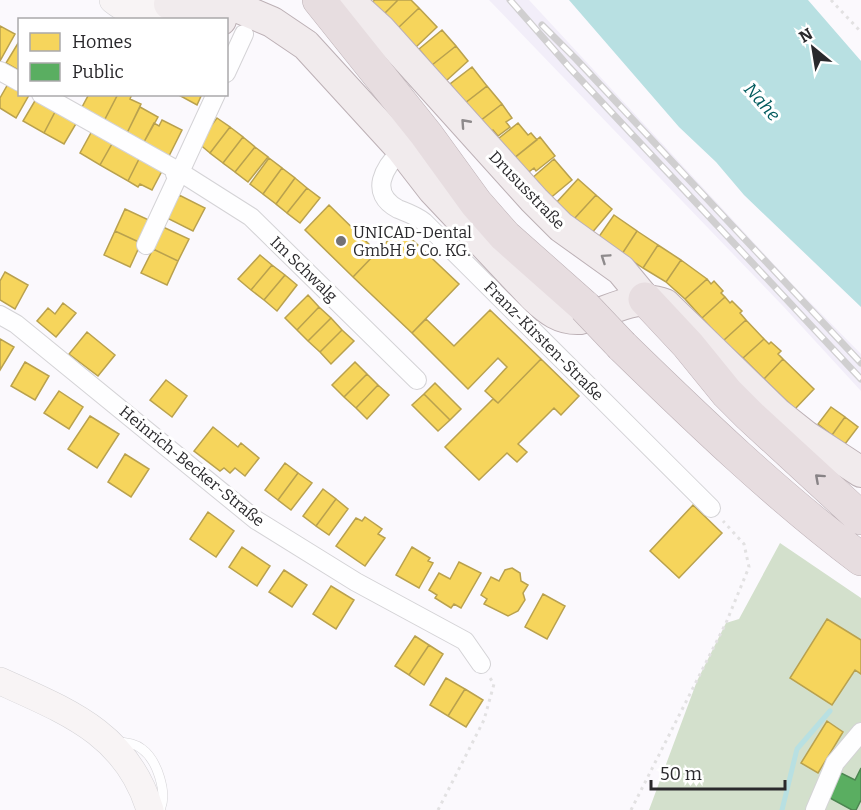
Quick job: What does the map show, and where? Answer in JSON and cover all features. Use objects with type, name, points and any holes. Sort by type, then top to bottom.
[{"type":"highway","points":[[319,0],[414,142],[476,202],[505,236],[576,298],[688,410],[769,484],[861,559]]},
{"type":"highway","points":[[645,299],[748,415],[861,518]]},
{"type":"main road","points":[[114,0],[124,9],[137,13],[151,13],[171,2],[185,5],[215,18]]},
{"type":"main road","points":[[220,0],[256,14],[306,45],[414,142],[433,190],[550,311],[571,320],[580,319],[645,299]]},
{"type":"main road","name":"Drususstraße","points":[[348,0],[380,29],[555,221],[621,270],[645,299],[671,308],[777,413],[806,436],[861,472]]},
{"type":"main road","points":[[231,25],[281,28]]},
{"type":"main road","points":[[0,681],[75,716],[110,742],[136,775],[150,810]]},
{"type":"street","points":[[228,54],[231,25]]},
{"type":"street","points":[[0,71],[18,81]]},
{"type":"street","name":"Im Schwalg","points":[[45,96],[251,217],[417,380]]},
{"type":"street","points":[[146,245],[215,96]]},
{"type":"street","name":"Franz-Kirsten-Straße","points":[[414,142],[389,163],[383,174],[381,186],[386,200],[398,209],[414,214],[424,222],[711,508]]},
{"type":"street","name":"Heinrich-Becker-Straße","points":[[0,315],[16,324],[256,520],[356,582],[465,641],[480,664]]},
{"type":"street","points":[[815,810],[835,763],[861,732]]},
{"type":"lane","points":[[110,742],[126,741],[142,749],[158,770],[163,792],[160,810]]},
{"type":"path","points":[[831,0],[861,32]]},
{"type":"path","points":[[630,810],[726,623],[749,567],[744,544],[711,508]]},
{"type":"path","points":[[438,810],[484,720],[494,684],[480,664]]},
{"type":"shaded area","points":[[489,0],[529,0],[795,287],[861,354],[861,391],[782,305]]},
{"type":"green space","points":[[780,543],[861,598],[861,810],[649,810],[697,681],[726,623],[739,619]]},
{"type":"water","name":"Nahe","points":[[569,0],[808,0],[861,61],[861,307],[744,195],[716,162],[679,127]]},
{"type":"building: Homes","points":[[398,0],[384,14],[372,2]]},
{"type":"building: Homes","points":[[398,0],[411,0],[419,8],[398,28],[384,14]]},
{"type":"building: Homes","points":[[419,8],[437,27],[416,47],[398,28]]},
{"type":"building: Homes","points":[[0,26],[15,34],[0,61]]},
{"type":"building: Homes","points":[[442,30],[456,46],[432,65],[419,49]]},
{"type":"building: Homes","points":[[18,43],[18,70],[6,63]]},
{"type":"building: Homes","points":[[456,46],[468,61],[446,81],[432,65]]},
{"type":"building: Homes","points":[[472,67],[487,86],[465,103],[450,84]]},
{"type":"building: Homes","points":[[8,84],[18,89],[18,96],[28,96],[16,118],[0,108],[0,98]]},
{"type":"building: Homes","points":[[487,86],[502,104],[480,121],[465,103]]},
{"type":"building: Homes","points":[[88,96],[117,96],[104,121],[81,109]]},
{"type":"building: Homes","points":[[117,96],[131,96],[130,99],[141,104],[127,133],[104,121]]},
{"type":"building: Homes","points":[[181,96],[201,96],[197,105]]},
{"type":"building: Homes","points":[[36,99],[56,110],[44,133],[23,121]]},
{"type":"building: Homes","points":[[502,104],[512,118],[506,122],[510,127],[498,136],[493,130],[489,133],[480,121]]},
{"type":"building: Homes","points":[[140,107],[158,117],[144,142],[127,133]]},
{"type":"building: Homes","points":[[56,110],[77,122],[64,144],[44,133]]},
{"type":"building: Homes","points":[[217,118],[230,127],[210,153],[198,143]]},
{"type":"building: Homes","points":[[162,120],[182,130],[169,156],[144,142],[154,123],[159,126]]},
{"type":"building: Homes","points":[[518,123],[528,135],[531,133],[537,140],[513,159],[498,139]]},
{"type":"building: Homes","points":[[230,127],[243,137],[223,163],[210,153]]},
{"type":"building: Homes","points":[[92,131],[113,142],[100,165],[80,153]]},
{"type":"building: Homes","points":[[243,137],[255,147],[235,172],[223,163]]},
{"type":"building: Homes","points":[[540,137],[555,156],[536,171],[534,168],[525,175],[513,159]]},
{"type":"building: Homes","points":[[113,142],[140,157],[128,181],[100,165]]},
{"type":"building: Homes","points":[[255,147],[268,157],[248,182],[235,172]]},
{"type":"building: Homes","points":[[140,157],[163,169],[152,190],[140,184],[138,187],[128,181]]},
{"type":"building: Homes","points":[[269,158],[282,168],[263,194],[250,184]]},
{"type":"building: Homes","points":[[554,159],[572,180],[548,200],[531,179]]},
{"type":"building: Homes","points":[[282,168],[295,178],[276,204],[263,194]]},
{"type":"building: Homes","points":[[295,178],[307,188],[287,213],[276,204]]},
{"type":"building: Homes","points":[[578,179],[596,195],[574,219],[556,203]]},
{"type":"building: Homes","points":[[307,188],[320,198],[300,223],[287,213]]},
{"type":"building: Homes","points":[[179,195],[205,208],[193,231],[167,218]]},
{"type":"building: Homes","points":[[596,195],[612,209],[591,234],[574,219]]},
{"type":"building: Homes","name":"UNICAD-Dental GmbH & Co. KG.","points":[[329,205],[377,252],[353,277],[305,230]]},
{"type":"building: Homes","points":[[125,209],[151,221],[141,243],[115,231]]},
{"type":"building: Homes","points":[[614,215],[637,231],[622,254],[598,238]]},
{"type":"building: Homes","points":[[163,227],[189,239],[178,261],[153,249]]},
{"type":"building: Homes","points":[[400,228],[459,284],[412,333],[353,277]]},
{"type":"building: Homes","points":[[115,231],[141,243],[130,267],[104,255]]},
{"type":"building: Homes","points":[[637,231],[658,245],[643,268],[622,254]]},
{"type":"building: Homes","points":[[658,245],[681,260],[666,282],[643,268]]},
{"type":"building: Homes","points":[[153,249],[178,261],[167,285],[141,273]]},
{"type":"building: Homes","points":[[260,255],[272,265],[251,290],[238,279]]},
{"type":"building: Homes","points":[[681,260],[707,279],[685,299],[666,282]]},
{"type":"building: Homes","points":[[272,265],[285,275],[264,300],[251,290]]},
{"type":"building: Homes","points":[[5,272],[28,285],[15,309],[0,300],[0,281]]},
{"type":"building: Homes","points":[[285,275],[297,285],[277,311],[264,300]]},
{"type":"building: Homes","points":[[707,279],[711,284],[714,281],[725,297],[702,318],[685,299]]},
{"type":"building: Homes","points":[[308,295],[319,307],[297,330],[285,318]]},
{"type":"building: Homes","points":[[725,297],[742,311],[740,313],[746,320],[723,341],[702,318]]},
{"type":"building: Homes","points":[[63,303],[76,313],[56,337],[37,321],[48,308],[55,314]]},
{"type":"building: Homes","points":[[319,307],[331,318],[308,341],[297,330]]},
{"type":"building: Homes","points":[[490,310],[541,359],[498,403],[485,391],[507,367],[498,358],[468,389],[412,333],[426,319],[454,346]]},
{"type":"building: Homes","points":[[331,318],[342,330],[320,352],[308,341]]},
{"type":"building: Homes","points":[[746,320],[764,339],[743,358],[723,341]]},
{"type":"building: Homes","points":[[342,330],[354,341],[331,364],[320,352]]},
{"type":"building: Homes","points":[[87,332],[115,355],[98,376],[69,354]]},
{"type":"building: Homes","points":[[0,339],[14,347],[0,370]]},
{"type":"building: Homes","points":[[764,339],[781,351],[778,354],[783,359],[764,379],[743,358]]},
{"type":"building: Homes","points":[[541,359],[579,396],[561,415],[554,408],[518,444],[527,452],[517,462],[507,453],[479,480],[445,447],[493,399],[498,403]]},
{"type":"building: Homes","points":[[783,359],[814,389],[795,409],[764,379]]},
{"type":"building: Homes","points":[[25,362],[49,376],[35,400],[11,386]]},
{"type":"building: Homes","points":[[355,362],[367,374],[344,397],[332,385]]},
{"type":"building: Homes","points":[[367,374],[378,385],[356,408],[344,397]]},
{"type":"building: Homes","points":[[166,380],[187,396],[172,417],[150,400]]},
{"type":"building: Homes","points":[[435,383],[461,409],[450,420],[424,394]]},
{"type":"building: Homes","points":[[378,385],[389,395],[367,419],[356,408]]},
{"type":"building: Homes","points":[[59,391],[83,407],[69,429],[44,413]]},
{"type":"building: Homes","points":[[424,394],[450,420],[438,431],[412,405]]},
{"type":"building: Homes","points":[[831,407],[845,417],[832,435],[818,424]]},
{"type":"building: Homes","points":[[90,416],[119,434],[97,468],[68,449]]},
{"type":"building: Homes","points":[[845,417],[858,427],[845,444],[832,435]]},
{"type":"building: Homes","points":[[213,427],[238,447],[241,443],[259,458],[245,476],[235,468],[230,473],[224,468],[220,471],[194,451]]},
{"type":"building: Homes","points":[[125,454],[149,469],[131,497],[108,482]]},
{"type":"building: Homes","points":[[285,463],[298,473],[278,500],[265,490]]},
{"type":"building: Homes","points":[[298,473],[312,483],[291,510],[278,500]]},
{"type":"building: Homes","points":[[323,489],[336,499],[316,526],[303,516]]},
{"type":"building: Homes","points":[[336,499],[348,509],[329,535],[316,526]]},
{"type":"building: Homes","points":[[693,505],[722,533],[679,578],[650,551]]},
{"type":"building: Homes","points":[[208,512],[234,531],[216,557],[190,539]]},
{"type":"building: Homes","points":[[365,517],[382,529],[378,534],[385,538],[365,566],[336,546],[356,518],[362,521]]},
{"type":"building: Homes","points":[[242,547],[270,566],[257,586],[229,567]]},
{"type":"building: Homes","points":[[412,547],[430,558],[428,561],[433,563],[419,588],[396,575]]},
{"type":"building: Homes","points":[[459,562],[481,573],[461,608],[454,604],[451,608],[435,598],[437,595],[429,590],[439,573],[450,579]]},
{"type":"building: Homes","points":[[512,568],[520,573],[521,581],[528,585],[523,593],[525,600],[518,611],[508,616],[484,604],[487,599],[481,595],[491,577],[499,581],[505,570]]},
{"type":"building: Homes","points":[[284,570],[307,585],[292,607],[269,592]]},
{"type":"building: Homes","points":[[331,586],[354,600],[336,629],[313,614]]},
{"type":"building: Homes","points":[[543,594],[565,606],[547,639],[525,627]]},
{"type":"building: Homes","points":[[827,619],[861,640],[861,674],[855,670],[832,705],[790,678]]},
{"type":"building: Homes","points":[[415,636],[429,645],[409,675],[395,666]]},
{"type":"building: Homes","points":[[429,645],[443,654],[424,685],[409,675]]},
{"type":"building: Homes","points":[[446,678],[465,689],[448,716],[430,705]]},
{"type":"building: Homes","points":[[465,689],[483,700],[466,727],[448,716]]},
{"type":"building: Homes","points":[[827,721],[843,732],[818,773],[801,763]]},
{"type":"building: Public","points":[[861,768],[861,800],[856,810],[828,797],[841,773],[855,780]]},
{"type":"waterway","points":[[782,810],[797,749],[830,711]]},
{"type":"railway","points":[[510,0],[569,67],[861,379]]},
{"type":"railway","points":[[542,25],[861,363]]},
{"type":"place","name":"UNICAD-Dental GmbH & Co. KG.","points":[[341,241]]}]
